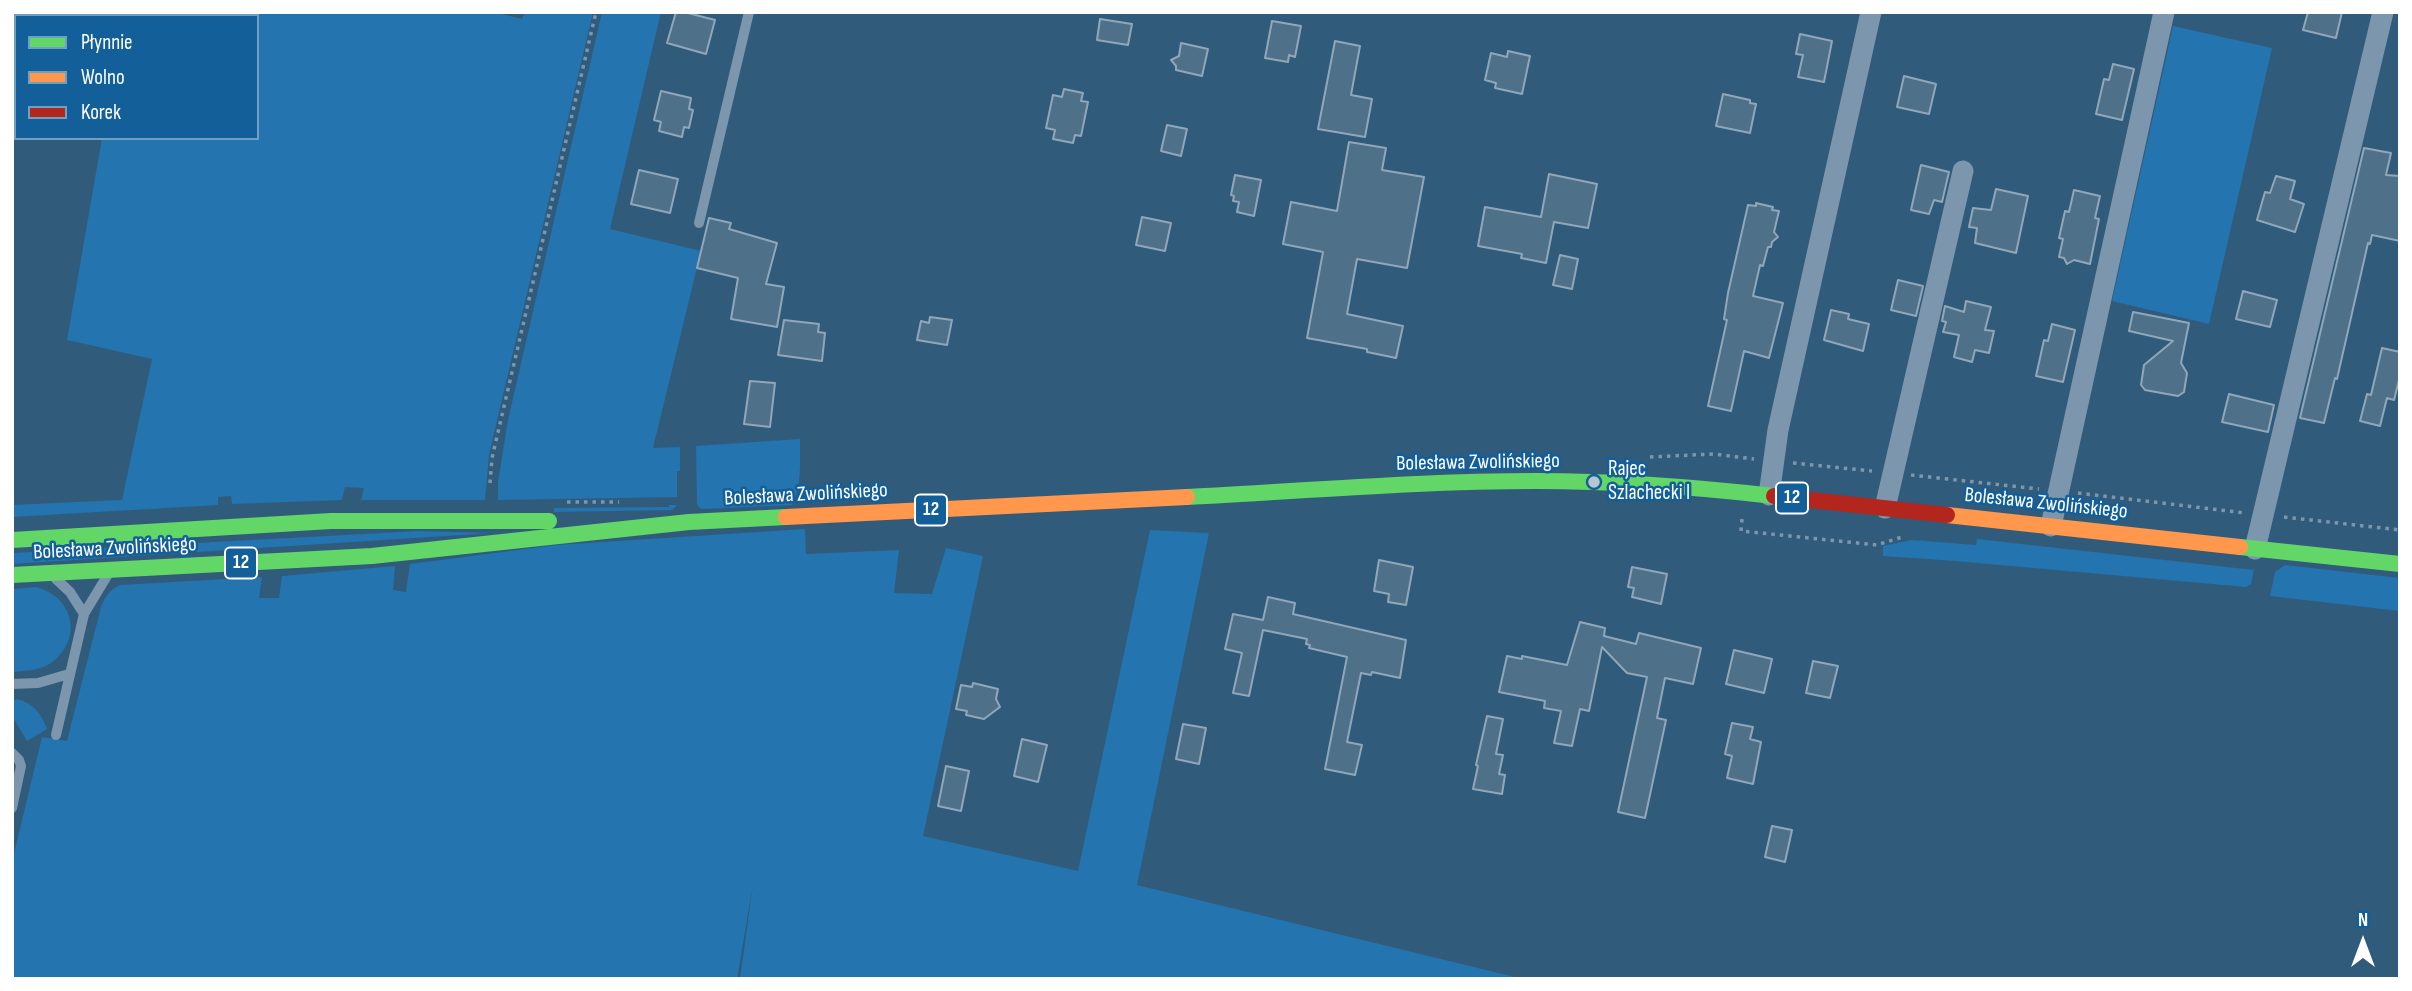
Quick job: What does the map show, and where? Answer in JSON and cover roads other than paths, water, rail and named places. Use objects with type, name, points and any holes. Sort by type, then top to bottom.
[{"type":"main road","name":"Bolesława Zwolińskiego","points":[[12,575],[372,556],[680,523],[1495,482],[1615,483],[1769,495],[2400,565]]},
{"type":"main road","name":"Bolesława Zwolińskiego","points":[[12,540],[343,521],[680,523]]},
{"type":"street","points":[[1769,495],[1778,430],[1871,12]]},
{"type":"street","points":[[2051,526],[2164,12]]},
{"type":"street","points":[[2255,549],[2383,12]]},
{"type":"street","points":[[1885,508],[1963,171]]},
{"type":"lane","points":[[699,223],[749,12]]},
{"type":"lane","points":[[56,735],[84,614],[110,570]]},
{"type":"lane","points":[[50,573],[70,592],[84,614]]},
{"type":"lane","points":[[12,684],[38,683],[69,674]]},
{"type":"lane","points":[[12,753],[21,766],[12,808]]},
{"type":"place","name":"Rajec Szlachecki I","points":[[1594,482]]}]
